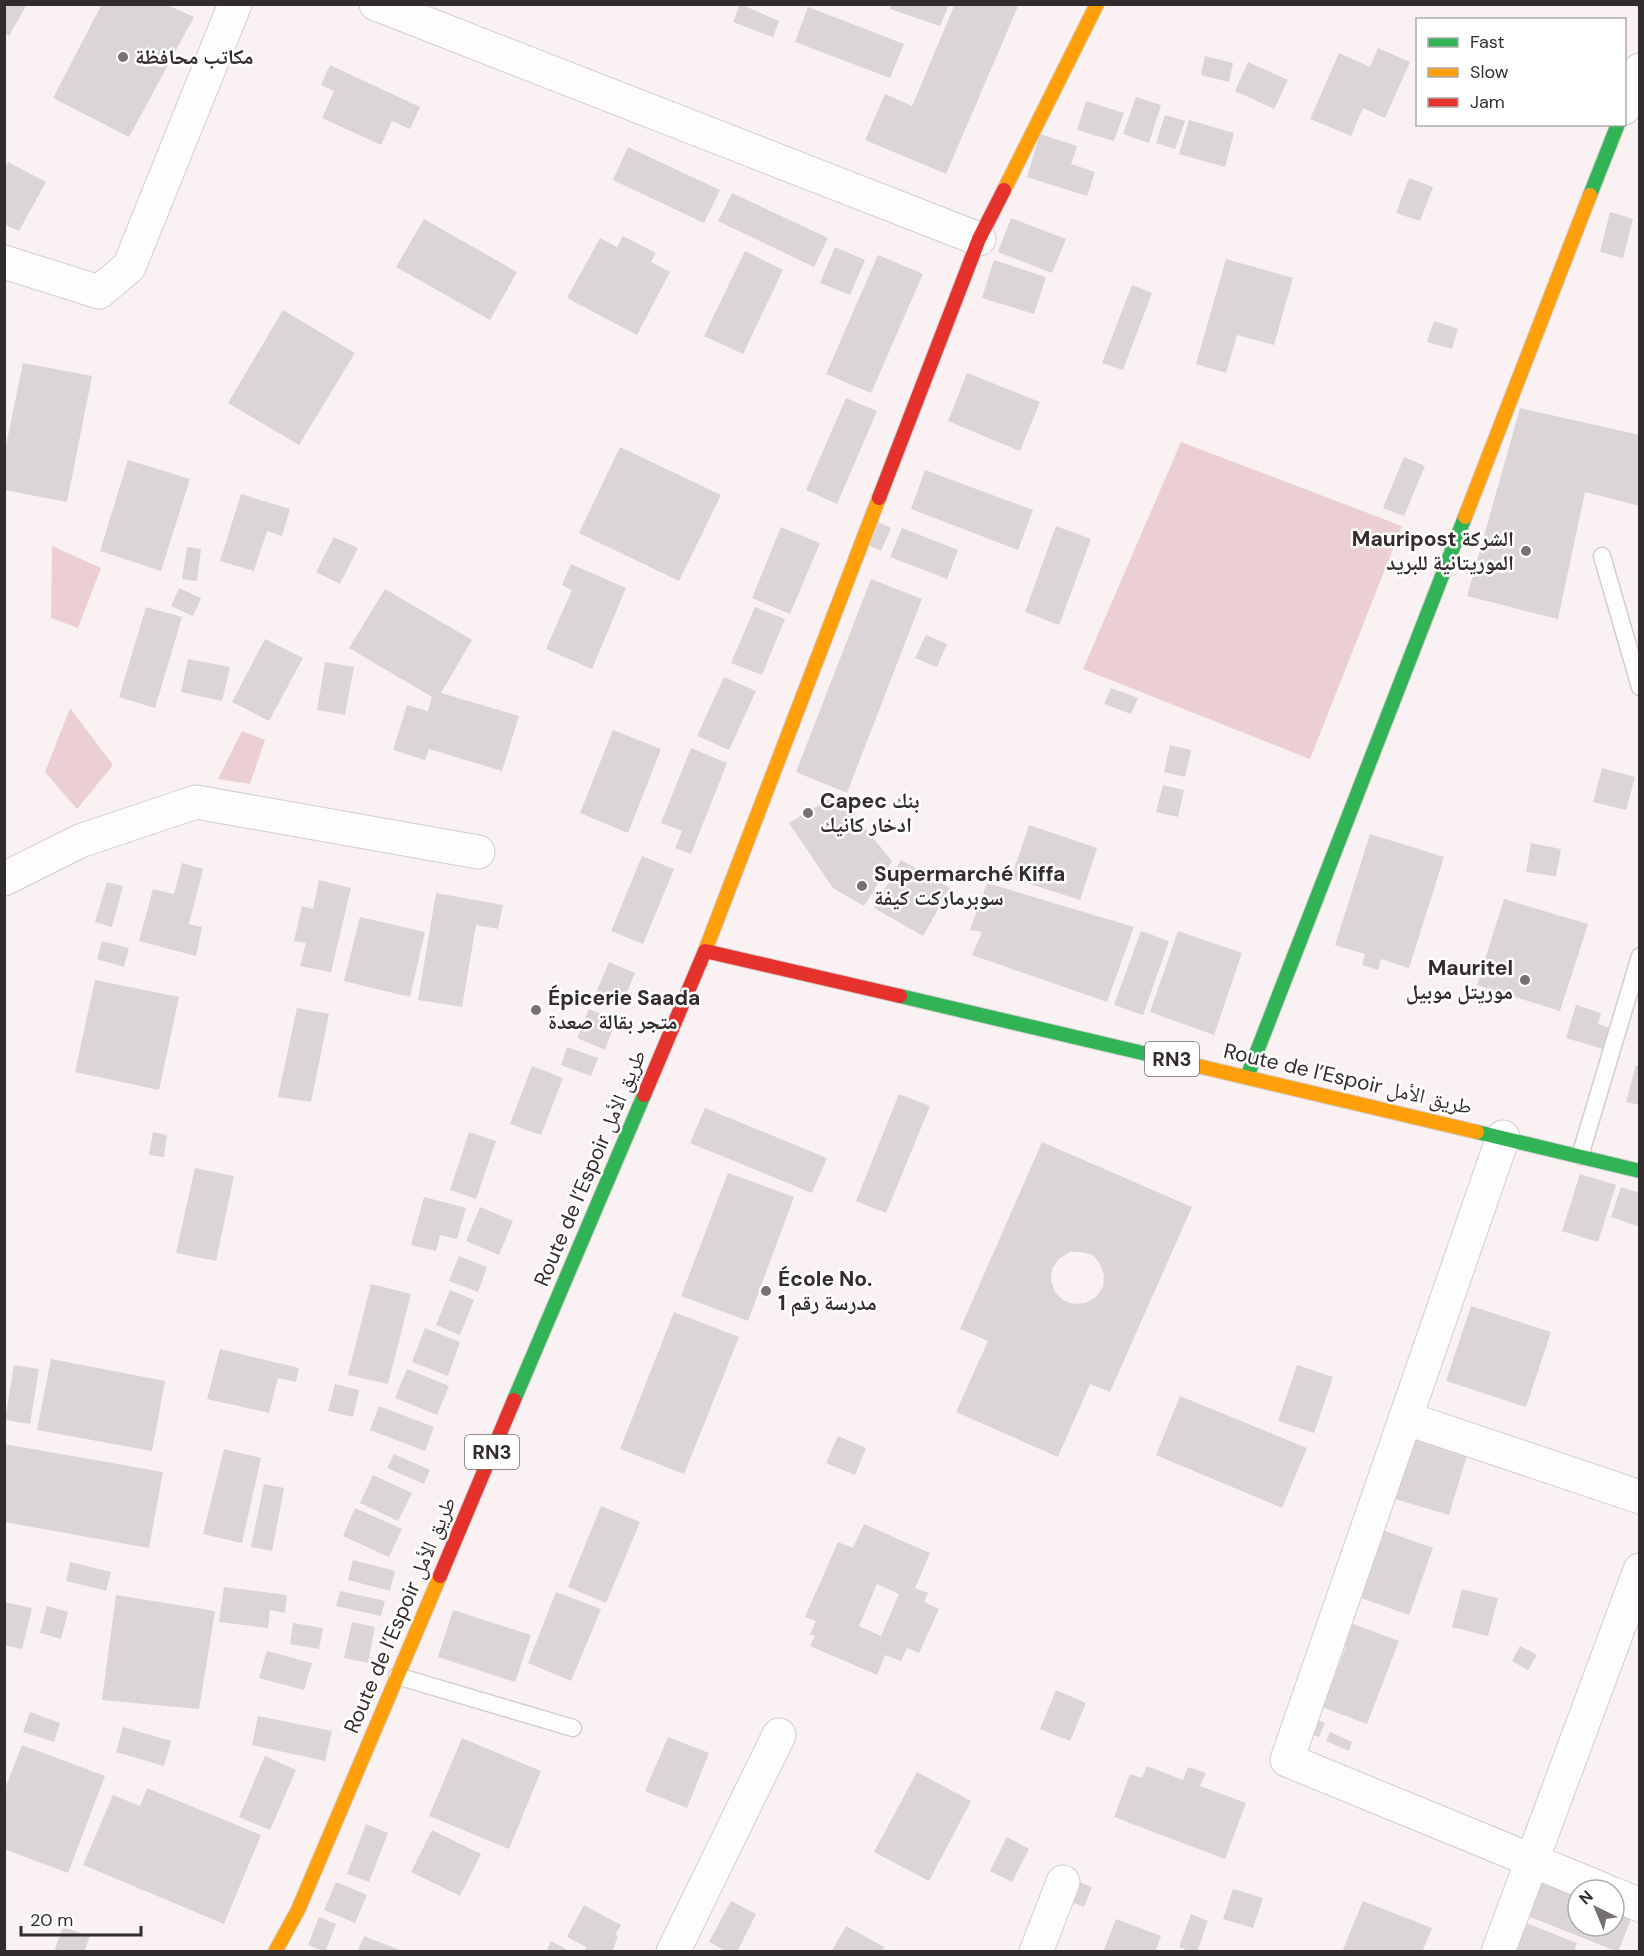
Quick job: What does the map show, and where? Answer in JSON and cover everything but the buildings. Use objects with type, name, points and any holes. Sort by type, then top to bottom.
[{"type":"main road","points":[[705,951],[979,239],[1097,4]]},
{"type":"main road","points":[[1247,1077],[1617,126]]},
{"type":"main road","name":"Route de l’Espoir طريق الأمل","points":[[275,1952],[298,1910],[705,951],[1640,1171]]},
{"type":"street","points":[[4,262],[99,292],[129,267],[235,4]]},
{"type":"street","points":[[376,4],[979,239]]},
{"type":"street","points":[[1626,103],[1640,70]]},
{"type":"street","points":[[4,879],[80,841],[196,802],[478,852]]},
{"type":"street","points":[[1503,1137],[1287,1760],[1577,1878]]},
{"type":"street","points":[[1405,1418],[1640,1497]]},
{"type":"street","points":[[1498,1952],[1640,1570]]},
{"type":"street","points":[[673,1952],[779,1735]]},
{"type":"street","points":[[1036,1952],[1063,1882]]},
{"type":"street","points":[[1626,1899],[1640,1905]]},
{"type":"lane","points":[[1602,556],[1640,687]]},
{"type":"lane","points":[[1580,1156],[1640,956]]},
{"type":"lane","points":[[397,1676],[573,1728]]},
{"type":"shaded area","points":[[1181,442],[1402,526],[1310,759],[1083,669]]},
{"type":"shaded area","points":[[52,546],[101,568],[78,628],[51,618]]},
{"type":"shaded area","points":[[70,708],[113,765],[77,809],[45,772]]},
{"type":"shaded area","points":[[242,731],[265,740],[250,784],[218,779]]},
{"type":"traffic: fast","points":[[1590,195],[1617,126]]},
{"type":"traffic: fast","points":[[1247,1077],[1465,517]]},
{"type":"traffic: fast","points":[[900,996],[1198,1066]]},
{"type":"traffic: fast","points":[[514,1400],[644,1095]]},
{"type":"traffic: fast","points":[[1477,1132],[1640,1171]]},
{"type":"traffic: slow","points":[[1004,190],[1097,4]]},
{"type":"traffic: slow","points":[[1465,517],[1590,195]]},
{"type":"traffic: slow","points":[[705,951],[879,498]]},
{"type":"traffic: slow","points":[[1198,1066],[1477,1132]]},
{"type":"traffic: slow","points":[[275,1952],[298,1910],[440,1576]]},
{"type":"traffic: jam","points":[[879,498],[979,239],[1004,190]]},
{"type":"traffic: jam","points":[[644,1095],[705,951],[900,996]]},
{"type":"traffic: jam","points":[[440,1576],[514,1400]]},
{"type":"place","name":"مكاتب محافظة","points":[[123,57]]},
{"type":"place","name":"Mauripost الشركة الموريتانية للبريد","points":[[1526,551]]},
{"type":"place","name":"Capec بنك ادخار كانيك","points":[[808,813]]},
{"type":"place","name":"Supermarché Kiffa سوبرماركت كيفة","points":[[862,886]]},
{"type":"place","name":"Mauritel موريتل موبيل","points":[[1525,980]]},
{"type":"place","name":"Épicerie Saada متجر بقالة صعدة","points":[[536,1010]]},
{"type":"place","name":"École No. 1 مدرسة رقم","points":[[766,1291]]}]
